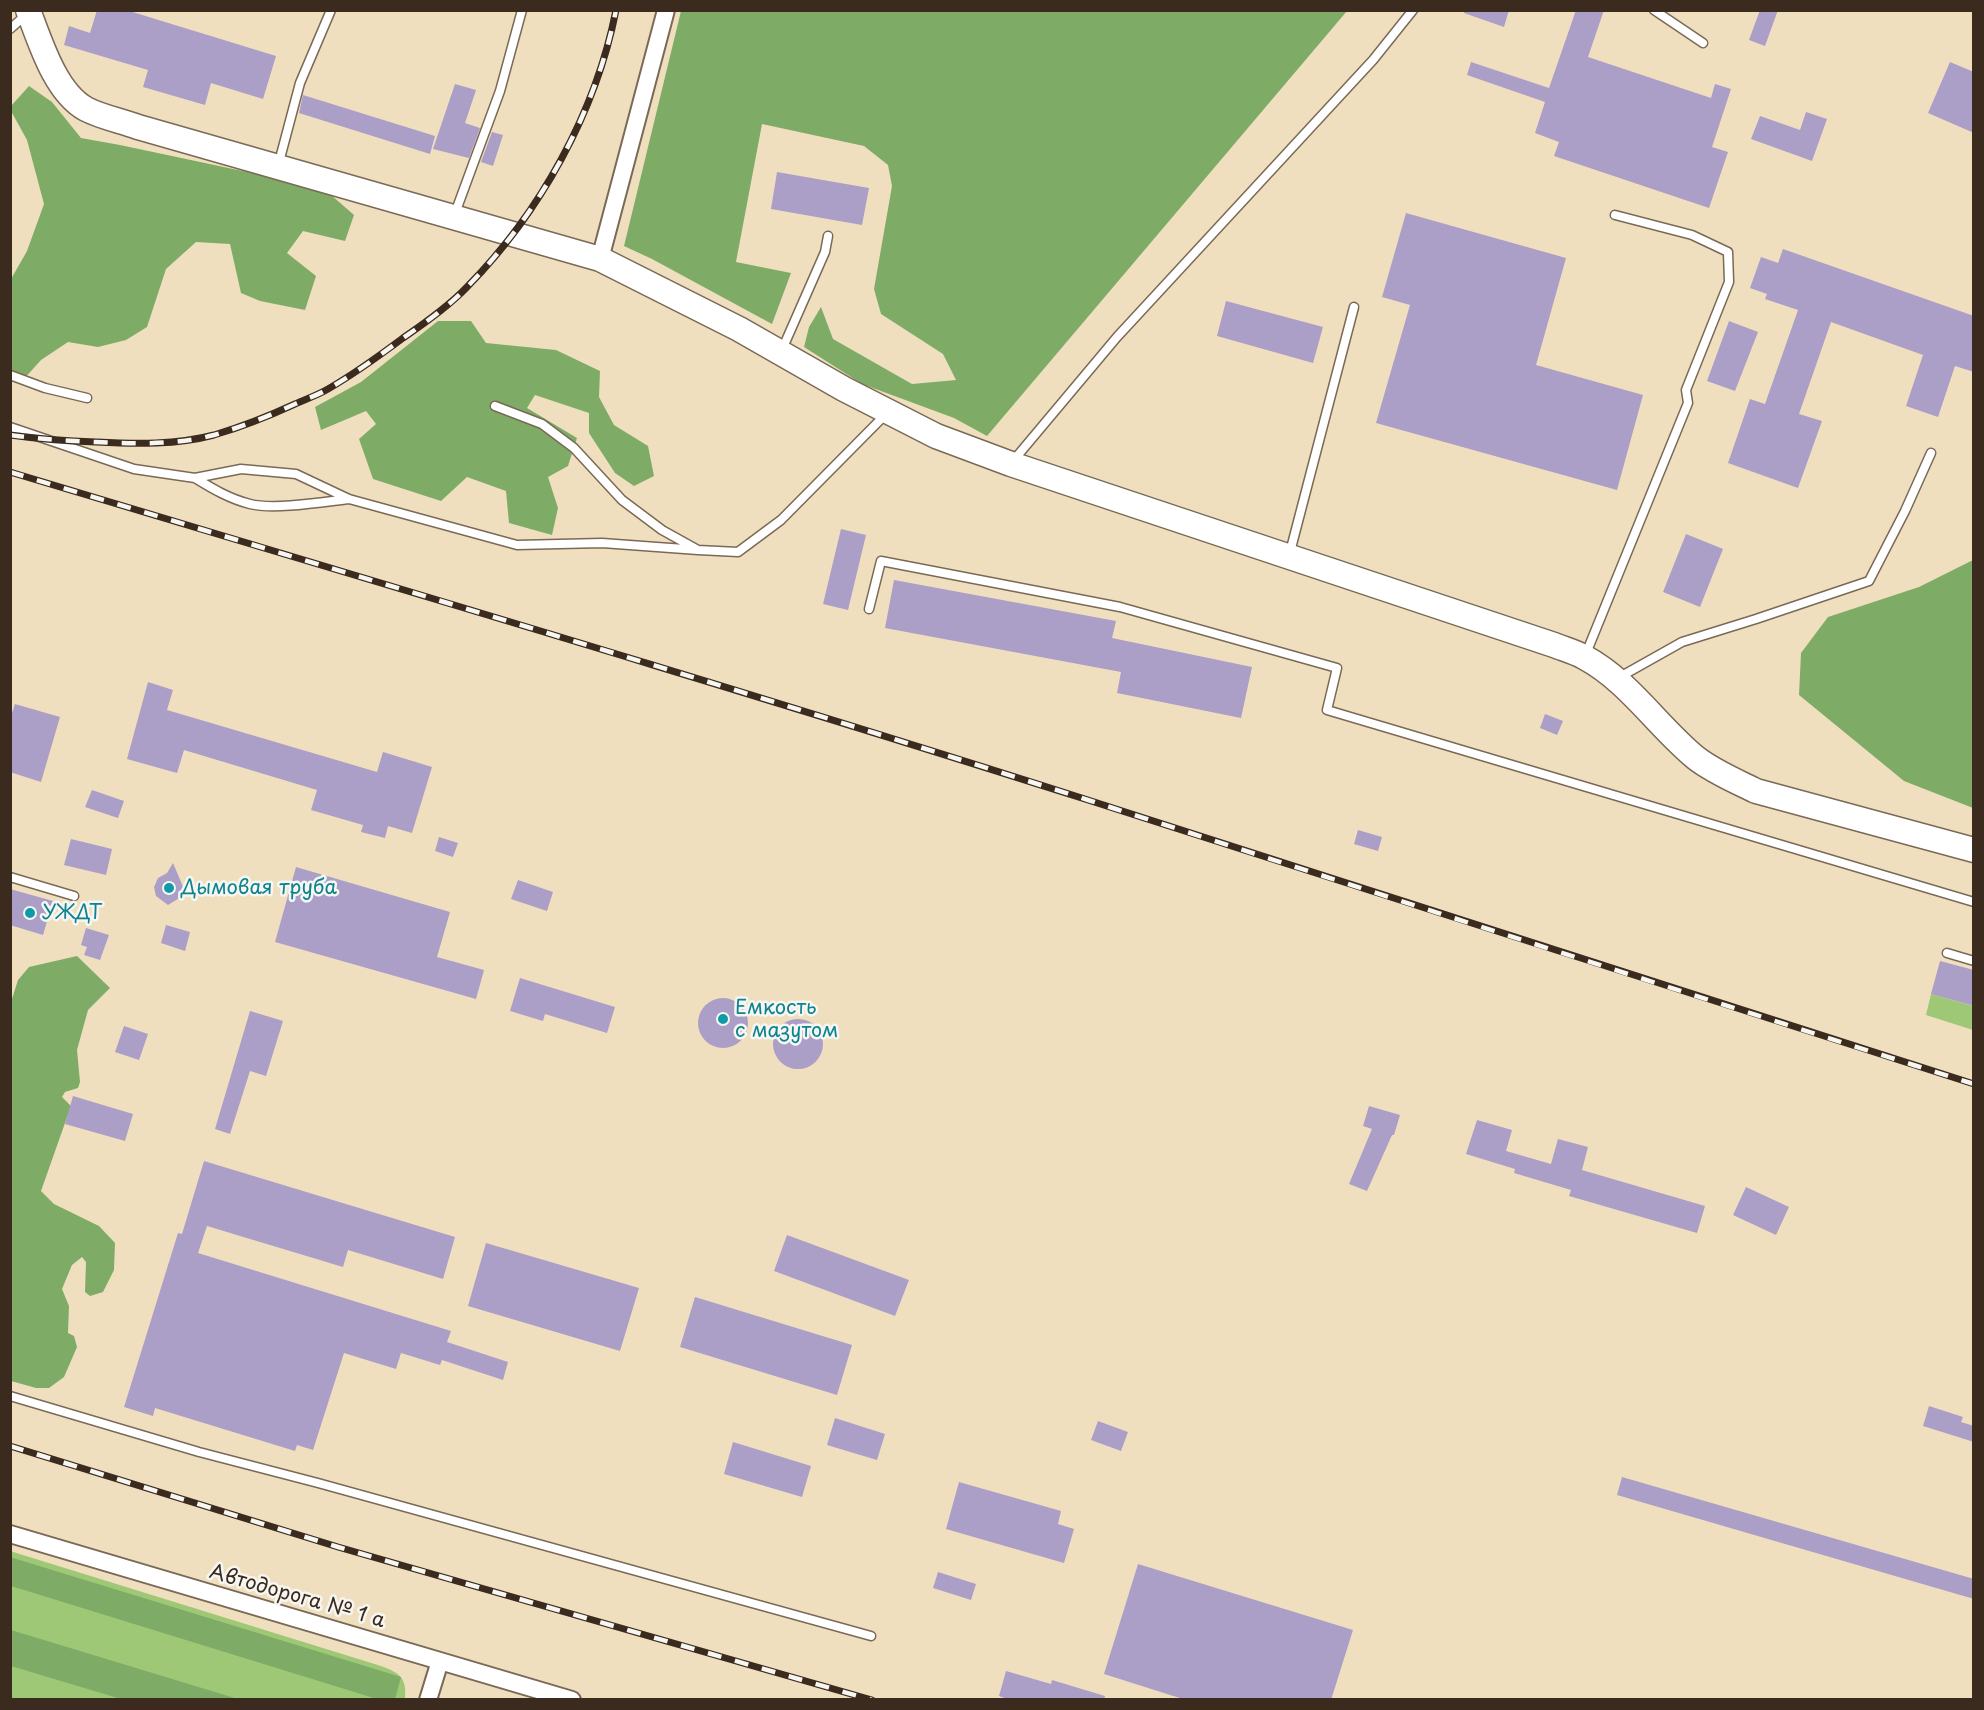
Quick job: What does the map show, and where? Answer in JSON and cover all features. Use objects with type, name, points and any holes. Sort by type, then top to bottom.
[{"type":"street","points":[[600,259],[666,10]]},
{"type":"street","points":[[28,11],[49,64],[64,90],[85,109],[138,127],[600,259],[739,329],[936,436],[1011,465],[1554,645],[1584,657],[1641,702],[1666,731],[1698,760],[1756,791],[1974,850]]},
{"type":"street","name":"Автодорога № 1 а","points":[[10,1534],[572,1700]]},
{"type":"street","points":[[428,1700],[440,1661]]},
{"type":"lane","points":[[278,167],[300,83],[331,10]]},
{"type":"lane","points":[[454,217],[500,91],[522,10]]},
{"type":"lane","points":[[1011,465],[1117,337],[1373,60],[1413,10]]},
{"type":"lane","points":[[1654,10],[1703,43]]},
{"type":"lane","points":[[10,29],[28,11]]},
{"type":"lane","points":[[1584,657],[1688,404],[1686,390],[1729,282],[1728,252],[1692,236],[1615,215]]},
{"type":"lane","points":[[781,353],[825,252],[828,236]]},
{"type":"lane","points":[[1289,557],[1354,307]]},
{"type":"lane","points":[[10,375],[45,388],[87,398]]},
{"type":"lane","points":[[495,406],[542,424],[574,448],[622,500],[662,530],[698,550]]},
{"type":"lane","points":[[10,427],[134,469],[195,478],[241,469],[296,474],[349,499],[517,545],[602,543],[738,552],[781,520],[889,412]]},
{"type":"lane","points":[[1616,680],[1682,642],[1869,581],[1905,511],[1931,453]]},
{"type":"lane","points":[[195,478],[222,495],[253,505],[291,505],[349,499]]},
{"type":"lane","points":[[869,609],[882,561],[1120,607],[1337,668],[1327,710],[1974,902]]},
{"type":"lane","points":[[10,877],[74,896]]},
{"type":"lane","points":[[1947,953],[1974,961]]},
{"type":"lane","points":[[10,1396],[199,1452],[341,1489],[871,1636]]},
{"type":"green space","points":[[681,10],[1347,11],[987,436],[954,418],[862,384],[804,347],[809,327],[821,307],[833,339],[912,384],[956,380],[943,354],[881,314],[874,289],[892,186],[888,165],[864,146],[762,124],[736,262],[791,273],[772,324],[624,246]]},
{"type":"green space","points":[[29,86],[52,102],[81,138],[323,188],[354,215],[345,241],[303,231],[287,253],[316,276],[305,310],[260,301],[241,293],[230,244],[196,242],[166,269],[147,327],[126,340],[98,347],[68,342],[41,360],[23,380],[11,369],[11,279],[27,251],[44,204],[27,140],[11,111],[11,106]]},
{"type":"green space","points":[[438,321],[471,321],[486,343],[556,350],[600,371],[599,397],[614,425],[648,446],[654,476],[634,486],[615,473],[589,433],[589,413],[535,395],[527,408],[577,438],[568,466],[548,477],[558,508],[552,535],[509,523],[506,491],[467,477],[441,501],[373,479],[359,439],[376,424],[366,411],[321,430],[315,407],[361,382]]},
{"type":"green space","points":[[1973,560],[1973,808],[1904,781],[1799,695],[1801,653],[1828,617],[1919,587]]},
{"type":"green space","points":[[77,956],[110,988],[88,1010],[77,1050],[80,1082],[78,1088],[65,1092],[62,1097],[71,1106],[41,1191],[54,1204],[99,1226],[115,1243],[114,1270],[103,1292],[90,1296],[85,1292],[86,1262],[82,1257],[72,1265],[62,1289],[69,1306],[68,1333],[74,1336],[77,1347],[64,1377],[49,1388],[36,1388],[11,1381],[10,1005],[18,980],[29,967]]},
{"type":"green space","points":[[1931,994],[1973,1006],[1973,1030],[1926,1015]]},
{"type":"green space","points":[[10,1551],[381,1666],[401,1677],[405,1686],[405,1699],[11,1699]]},
{"type":"green space","points":[[10,1557],[401,1677],[395,1699],[377,1699],[11,1586]]},
{"type":"green space","points":[[10,1630],[238,1699],[121,1699],[11,1666]]},
{"type":"building","points":[[97,10],[126,10],[276,56],[263,99],[211,83],[205,105],[143,87],[148,70],[64,45],[69,26],[90,33]]},
{"type":"building","points":[[1464,10],[1509,10],[1504,27],[1464,13]]},
{"type":"building","points":[[1576,10],[1604,10],[1588,57],[1711,98],[1715,84],[1731,89],[1712,147],[1728,152],[1709,208],[1554,156],[1559,142],[1535,133],[1545,102],[1467,75],[1471,62],[1549,88]]},
{"type":"building","points":[[1760,10],[1778,10],[1765,46],[1749,40]]},
{"type":"building","points":[[1950,62],[1974,72],[1974,133],[1928,113]]},
{"type":"building","points":[[455,84],[476,90],[465,123],[480,128],[469,158],[433,149]]},
{"type":"building","points":[[303,95],[435,136],[430,154],[299,113]]},
{"type":"building","points":[[1806,112],[1827,119],[1812,161],[1751,139],[1760,116],[1800,130]]},
{"type":"building","points":[[492,132],[503,135],[493,166],[481,162]]},
{"type":"building","points":[[777,172],[869,188],[862,225],[771,209]]},
{"type":"building","points":[[1406,213],[1566,258],[1536,365],[1643,395],[1617,490],[1376,423],[1410,305],[1382,297]]},
{"type":"building","points":[[1783,249],[1974,316],[1974,372],[1955,366],[1938,417],[1906,406],[1923,355],[1831,322],[1799,414],[1822,421],[1798,488],[1728,463],[1750,399],[1765,404],[1798,310],[1765,299],[1767,294],[1750,288],[1761,257],[1778,263]]},
{"type":"building","points":[[1226,301],[1323,327],[1313,363],[1217,336]]},
{"type":"building","points":[[1729,321],[1758,332],[1735,391],[1707,381]]},
{"type":"building","points":[[841,529],[866,535],[848,610],[823,604]]},
{"type":"building","points":[[1686,534],[1723,549],[1700,607],[1663,592]]},
{"type":"building","points":[[894,580],[1116,621],[1112,638],[1252,667],[1241,718],[1117,693],[1121,672],[885,628]]},
{"type":"building","points":[[148,682],[173,690],[167,710],[377,772],[383,752],[432,767],[412,833],[388,826],[385,838],[361,832],[363,825],[311,810],[317,790],[184,750],[177,773],[127,759]]},
{"type":"building","points":[[15,704],[60,717],[41,782],[10,772],[10,719]]},
{"type":"building","points":[[1545,714],[1563,721],[1557,735],[1540,728]]},
{"type":"building","points":[[92,790],[124,801],[118,818],[85,807]]},
{"type":"building","points":[[1358,830],[1382,837],[1378,851],[1354,844]]},
{"type":"building","points":[[439,837],[458,843],[453,857],[435,851]]},
{"type":"building","points":[[71,839],[112,849],[106,875],[64,865]]},
{"type":"building","name":"Дымовая труба","points":[[173,863],[184,889],[181,897],[168,905],[156,896],[154,887],[158,878],[167,873]]},
{"type":"building","points":[[296,867],[450,912],[437,957],[484,970],[476,999],[275,942]]},
{"type":"building","points":[[518,880],[553,892],[547,911],[511,899]]},
{"type":"building","name":"УЖДТ","points":[[10,889],[53,901],[43,935],[10,925]]},
{"type":"building","points":[[166,925],[190,932],[185,951],[161,943]]},
{"type":"building","points":[[86,928],[109,935],[100,960],[84,955],[87,947],[81,945]]},
{"type":"building","points":[[1940,961],[1974,970],[1974,1006],[1931,994]]},
{"type":"building","points":[[520,978],[615,1007],[607,1033],[545,1014],[543,1021],[510,1011]]},
{"type":"building","name":"Емкость с мазутом","points":[[718,998],[728,998],[741,1005],[748,1018],[748,1028],[741,1041],[728,1048],[718,1048],[709,1044],[702,1037],[698,1028],[698,1018],[702,1009],[709,1002]]},
{"type":"building","points":[[250,1011],[283,1021],[266,1076],[250,1071],[230,1134],[215,1129]]},
{"type":"building","name":"Емкость с мазутом","points":[[793,1019],[803,1019],[816,1026],[823,1039],[823,1049],[816,1062],[803,1069],[793,1069],[784,1065],[777,1058],[773,1049],[773,1039],[777,1030],[784,1023]]},
{"type":"building","points":[[124,1026],[148,1034],[139,1060],[115,1052]]},
{"type":"building","points":[[73,1096],[133,1114],[125,1141],[65,1124]]},
{"type":"building","points":[[1369,1106],[1400,1115],[1394,1135],[1392,1135],[1367,1191],[1349,1184],[1372,1129],[1363,1126]]},
{"type":"building","points":[[1477,1120],[1512,1130],[1506,1151],[1551,1164],[1558,1139],[1588,1147],[1582,1170],[1705,1206],[1697,1233],[1569,1196],[1571,1190],[1514,1173],[1515,1169],[1466,1154]]},
{"type":"building","points":[[204,1161],[455,1237],[443,1279],[348,1250],[343,1267],[207,1226],[198,1253],[451,1331],[447,1342],[508,1362],[503,1380],[442,1360],[440,1365],[401,1353],[396,1369],[344,1353],[313,1450],[297,1445],[295,1451],[155,1408],[153,1416],[124,1407],[178,1233],[182,1234]]},
{"type":"building","points":[[1746,1187],[1789,1207],[1776,1235],[1733,1215]]},
{"type":"building","points":[[787,1235],[909,1280],[895,1316],[774,1271]]},
{"type":"building","points":[[486,1243],[639,1288],[620,1351],[468,1306]]},
{"type":"building","points":[[695,1297],[852,1345],[837,1395],[680,1347]]},
{"type":"building","points":[[1929,1406],[1963,1417],[1961,1422],[1974,1426],[1974,1442],[1923,1426]]},
{"type":"building","points":[[835,1418],[885,1434],[877,1460],[827,1445]]},
{"type":"building","points":[[1098,1421],[1128,1432],[1121,1451],[1091,1440]]},
{"type":"building","points":[[733,1442],[811,1466],[802,1497],[724,1474]]},
{"type":"building","points":[[1622,1477],[1974,1579],[1974,1599],[1617,1495]]},
{"type":"building","points":[[959,1482],[1061,1511],[1058,1524],[1074,1529],[1064,1563],[946,1529]]},
{"type":"building","points":[[1138,1564],[1353,1630],[1331,1700],[1186,1700],[1104,1674]]},
{"type":"building","points":[[938,1572],[976,1584],[971,1600],[933,1588]]},
{"type":"building","points":[[1006,1671],[1051,1684],[1052,1680],[1105,1696],[1104,1700],[1010,1700],[999,1696]]},
{"type":"railway","points":[[10,435],[126,443],[171,442],[200,438],[245,425],[316,395],[376,358],[460,294],[494,258],[541,194],[561,159],[595,86],[616,10]]},
{"type":"railway","points":[[10,472],[954,758],[1974,1084]]},
{"type":"railway","points":[[10,1446],[338,1547],[872,1700]]},
{"type":"place","name":"Дымовая труба","points":[[169,888]]},
{"type":"place","name":"УЖДТ","points":[[30,913]]},
{"type":"place","name":"Емкость с мазутом","points":[[723,1019]]}]
